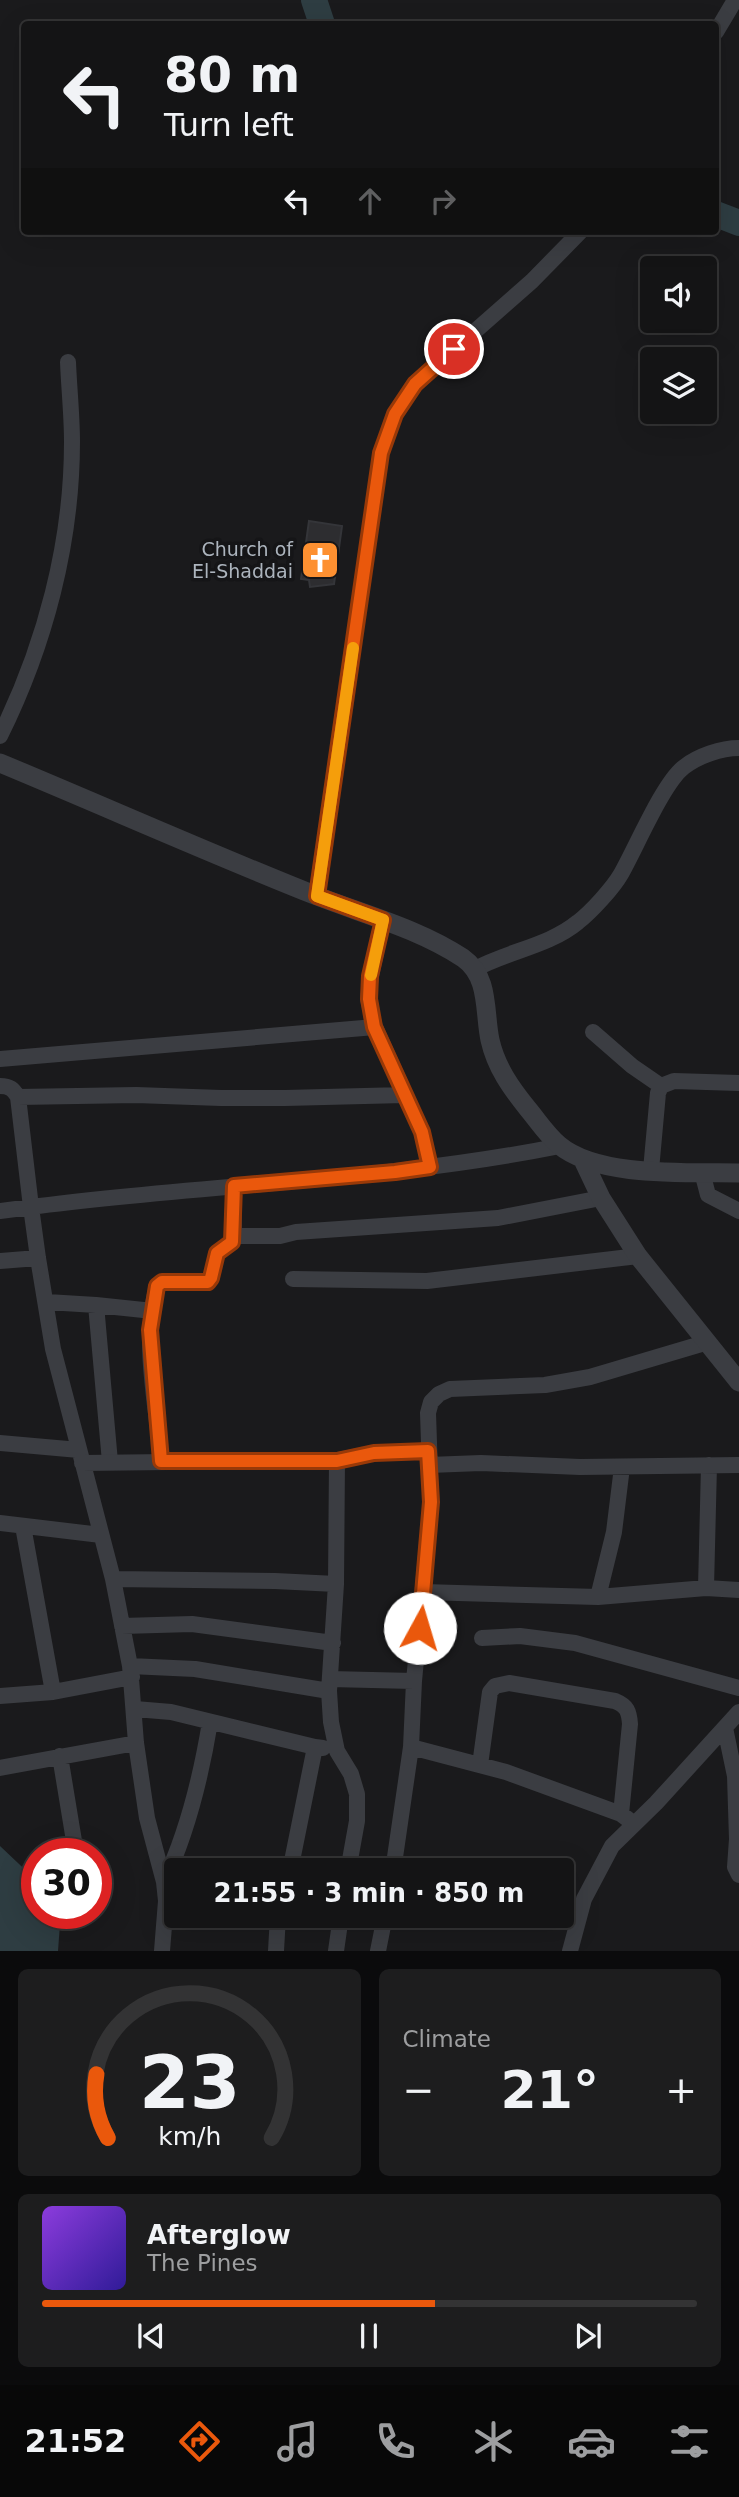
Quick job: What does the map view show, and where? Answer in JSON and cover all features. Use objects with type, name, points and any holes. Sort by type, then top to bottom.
[{"type":"street","points":[[719,27],[735,0]]},
{"type":"street","points":[[317,896],[381,453],[395,414],[415,384],[531,281],[577,235]]},
{"type":"street","points":[[0,736],[26,678],[48,617],[66,521],[72,456],[68,362]]},
{"type":"street","points":[[475,969],[495,958],[550,939],[578,923],[619,878],[667,787],[683,767],[708,754],[739,748]]},
{"type":"street","points":[[0,763],[317,896],[383,920],[449,950],[475,969],[482,984],[490,1041],[499,1068],[513,1091],[560,1146],[583,1160],[611,1167],[739,1173]]},
{"type":"street","points":[[383,920],[369,988],[374,1027],[422,1132],[430,1167]]},
{"type":"street","points":[[0,1059],[374,1027]]},
{"type":"street","points":[[593,1032],[632,1066],[661,1086]]},
{"type":"street","points":[[650,1170],[661,1086],[674,1081],[739,1083]]},
{"type":"street","points":[[0,1086],[13,1089],[18,1097],[37,1258],[47,1302],[53,1349],[113,1579],[131,1672],[135,1743],[147,1818],[164,1882]]},
{"type":"street","points":[[18,1097],[404,1095]]},
{"type":"street","points":[[0,1211],[129,1194],[395,1172],[504,1157],[560,1146]]},
{"type":"street","points":[[583,1160],[601,1198],[638,1256],[739,1382]]},
{"type":"street","points":[[702,1172],[708,1195],[739,1211]]},
{"type":"street","points":[[161,1461],[150,1330],[157,1286],[162,1282],[208,1282],[217,1253],[232,1242],[234,1237],[234,1186]]},
{"type":"street","points":[[234,1237],[266,1237],[296,1232],[498,1218],[601,1198]]},
{"type":"street","points":[[293,1279],[428,1281],[638,1256]]},
{"type":"street","points":[[0,1261],[37,1258]]},
{"type":"street","points":[[47,1302],[153,1311]]},
{"type":"street","points":[[96,1306],[110,1462]]},
{"type":"street","points":[[395,1858],[411,1747],[414,1681],[431,1502],[428,1413],[431,1402],[450,1389],[545,1385],[590,1377],[708,1342]]},
{"type":"street","points":[[0,1443],[110,1462],[337,1461],[374,1453],[481,1463],[580,1467],[739,1465]]},
{"type":"street","points":[[337,1461],[337,1584],[330,1685],[331,1722],[337,1751],[351,1774],[357,1794],[357,1821],[350,1858]]},
{"type":"street","points":[[706,1588],[709,1465]]},
{"type":"street","points":[[598,1597],[614,1532],[622,1467]]},
{"type":"street","points":[[0,1523],[101,1535]]},
{"type":"street","points":[[23,1526],[54,1692]]},
{"type":"street","points":[[113,1579],[337,1584]]},
{"type":"street","points":[[423,1592],[598,1597],[706,1588],[739,1590]]},
{"type":"street","points":[[122,1626],[192,1623],[333,1643]]},
{"type":"street","points":[[482,1637],[520,1636],[575,1643],[739,1688]]},
{"type":"street","points":[[0,1696],[54,1692],[131,1672],[195,1669],[330,1685],[414,1681]]},
{"type":"street","points":[[480,1765],[491,1692],[495,1686],[509,1683],[623,1704],[629,1712],[631,1724],[628,1819],[584,1899],[570,1951]]},
{"type":"street","points":[[135,1709],[171,1712],[315,1748],[337,1751]]},
{"type":"street","points":[[628,1819],[656,1803],[739,1712]]},
{"type":"street","points":[[175,1858],[194,1799],[210,1722]]},
{"type":"street","points":[[725,1728],[735,1776],[735,1867],[739,1875]]},
{"type":"street","points":[[0,1768],[135,1743]]},
{"type":"street","points":[[411,1747],[506,1772],[628,1819]]},
{"type":"street","points":[[293,1858],[315,1748]]},
{"type":"street","points":[[60,1756],[74,1838]]},
{"type":"street","points":[[162,1951],[164,1926]]},
{"type":"street","points":[[276,1951],[277,1928]]},
{"type":"street","points":[[336,1951],[339,1928]]},
{"type":"street","points":[[378,1951],[383,1928]]},
{"type":"shaded area","points":[[0,1846],[21,1866],[21,1929],[60,1929],[58,1951],[0,1951]]},
{"type":"building","points":[[309,521],[342,526],[334,584],[310,587],[309,580],[301,579]]},
{"type":"waterway","points":[[314,0],[321,21]]},
{"type":"waterway","points":[[719,215],[739,223]]},
{"type":"slow traffic","points":[[353,648],[317,896],[383,920],[371,975]]},
{"type":"place","name":"Church of El-Shaddai","points":[[320,560]]},
{"type":"route","points":[[420,1628],[431,1502],[428,1451],[374,1453],[337,1461],[161,1461],[150,1330],[157,1286],[162,1282],[208,1282],[211,1278],[217,1253],[232,1242],[234,1237],[234,1186],[430,1167],[415,1114],[374,1027],[369,999],[370,976],[383,920],[317,896],[381,453],[395,414],[415,384],[454,349]]}]
